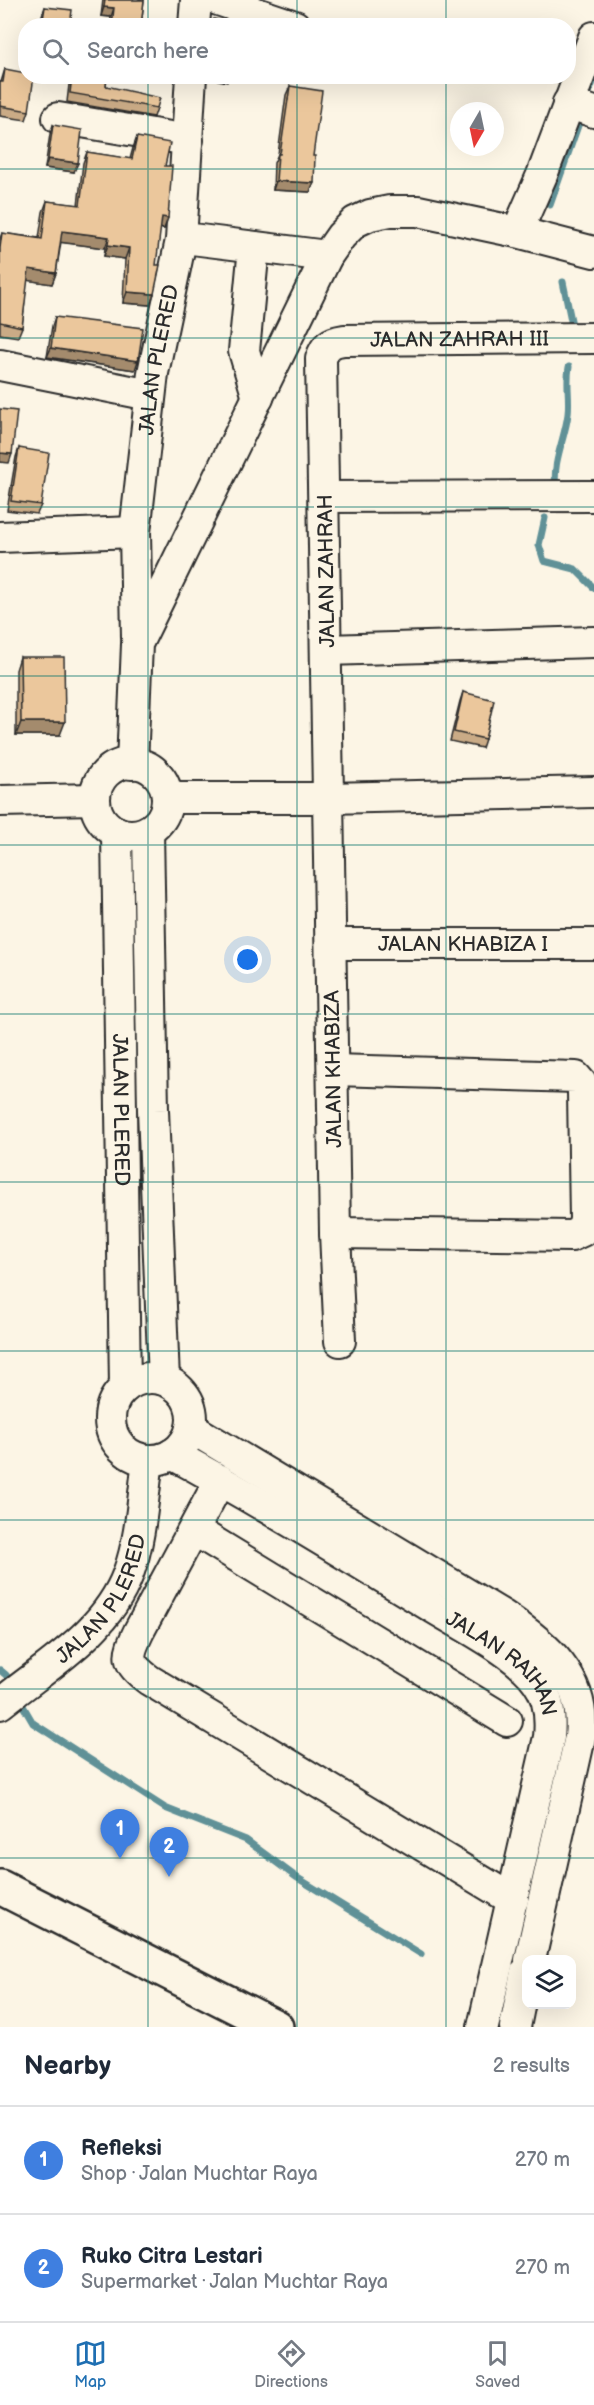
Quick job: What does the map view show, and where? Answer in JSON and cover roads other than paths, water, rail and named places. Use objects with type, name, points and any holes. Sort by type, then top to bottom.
[{"type":"highway","points":[[0,1887],[276,2027]]},
{"type":"street","points":[[195,18],[196,0]]},
{"type":"street","points":[[218,0],[271,18]]},
{"type":"street","points":[[517,232],[542,175],[579,107],[594,37]]},
{"type":"street","name":"JALAN PLERED","points":[[132,764],[137,644],[135,532],[150,395],[181,240],[191,84]]},
{"type":"street","points":[[58,118],[188,140]]},
{"type":"street","points":[[137,644],[327,256],[341,236],[355,222],[370,215],[390,211],[418,211],[517,232],[594,252]]},
{"type":"street","points":[[192,239],[327,256]]},
{"type":"street","points":[[254,247],[244,351],[258,398]]},
{"type":"street","name":"JALAN ZAHRAH III","points":[[327,346],[333,341],[344,340],[594,338]]},
{"type":"street","name":"JALAN ZAHRAH","points":[[327,346],[320,367],[328,798]]},
{"type":"street","points":[[0,365],[150,395]]},
{"type":"street","points":[[324,497],[594,496]]},
{"type":"street","points":[[0,537],[135,532]]},
{"type":"street","points":[[327,650],[594,642]]},
{"type":"street","points":[[132,764],[145,766],[157,774],[165,786],[167,798],[165,812],[158,823],[148,831],[132,835],[117,832],[105,824],[97,813],[95,799],[98,785],[106,774],[118,766],[132,764]]},
{"type":"street","points":[[167,798],[328,798],[594,792]]},
{"type":"street","name":"JALAN KHABIZA","points":[[328,798],[335,1233],[340,1341]]},
{"type":"street","points":[[0,801],[95,799]]},
{"type":"street","points":[[148,831],[153,1110],[164,1380]]},
{"type":"street","name":"JALAN PLERED","points":[[117,832],[124,1387]]},
{"type":"street","name":"JALAN KHABIZA I","points":[[331,944],[594,944]]},
{"type":"street","points":[[333,1070],[576,1077],[582,1084],[583,1092],[585,1220],[584,1227],[577,1234],[560,1236],[335,1233]]},
{"type":"street","points":[[121,1112],[153,1110]]},
{"type":"street","points":[[150,1378],[164,1380],[177,1387],[187,1399],[191,1413],[191,1428],[184,1443],[160,1457],[132,1456],[119,1446],[111,1432],[109,1415],[114,1400],[124,1387],[136,1380],[150,1378]]},
{"type":"street","name":"JALAN RAIHAN","points":[[191,1428],[452,1603],[528,1671],[544,1693],[550,1713],[549,1737],[483,2027]]},
{"type":"street","name":"JALAN PLERED","points":[[11,1695],[89,1632],[115,1601],[129,1572],[160,1457]]},
{"type":"street","name":"JALAN RAIHAN","points":[[160,1457],[220,1480],[452,1603],[502,1615],[539,1641],[556,1658],[579,1702],[582,1727],[531,1955]]},
{"type":"street","points":[[220,1480],[133,1644],[129,1656],[130,1663],[137,1671],[513,1900]]},
{"type":"street","points":[[194,1530],[507,1721]]},
{"type":"street","points":[[528,1831],[558,1839]]},
{"type":"street","points":[[515,2027],[522,1992]]},
{"type":"waterway","points":[[588,95],[594,80]]},
{"type":"waterway","points":[[550,205],[581,117]]},
{"type":"waterway","points":[[563,282],[573,330]]},
{"type":"waterway","points":[[556,488],[557,460],[568,414],[569,367]]},
{"type":"waterway","points":[[545,518],[539,545],[544,561],[575,569],[594,588]]},
{"type":"waterway","points":[[0,1670],[13,1687]]},
{"type":"waterway","points":[[19,1699],[33,1723],[165,1808],[246,1840],[296,1877],[421,1954]]},
{"type":"place","name":"Refleksi","points":[[120,1859]]},
{"type":"place","name":"Ruko Citra Lestari","points":[[169,1877]]}]
